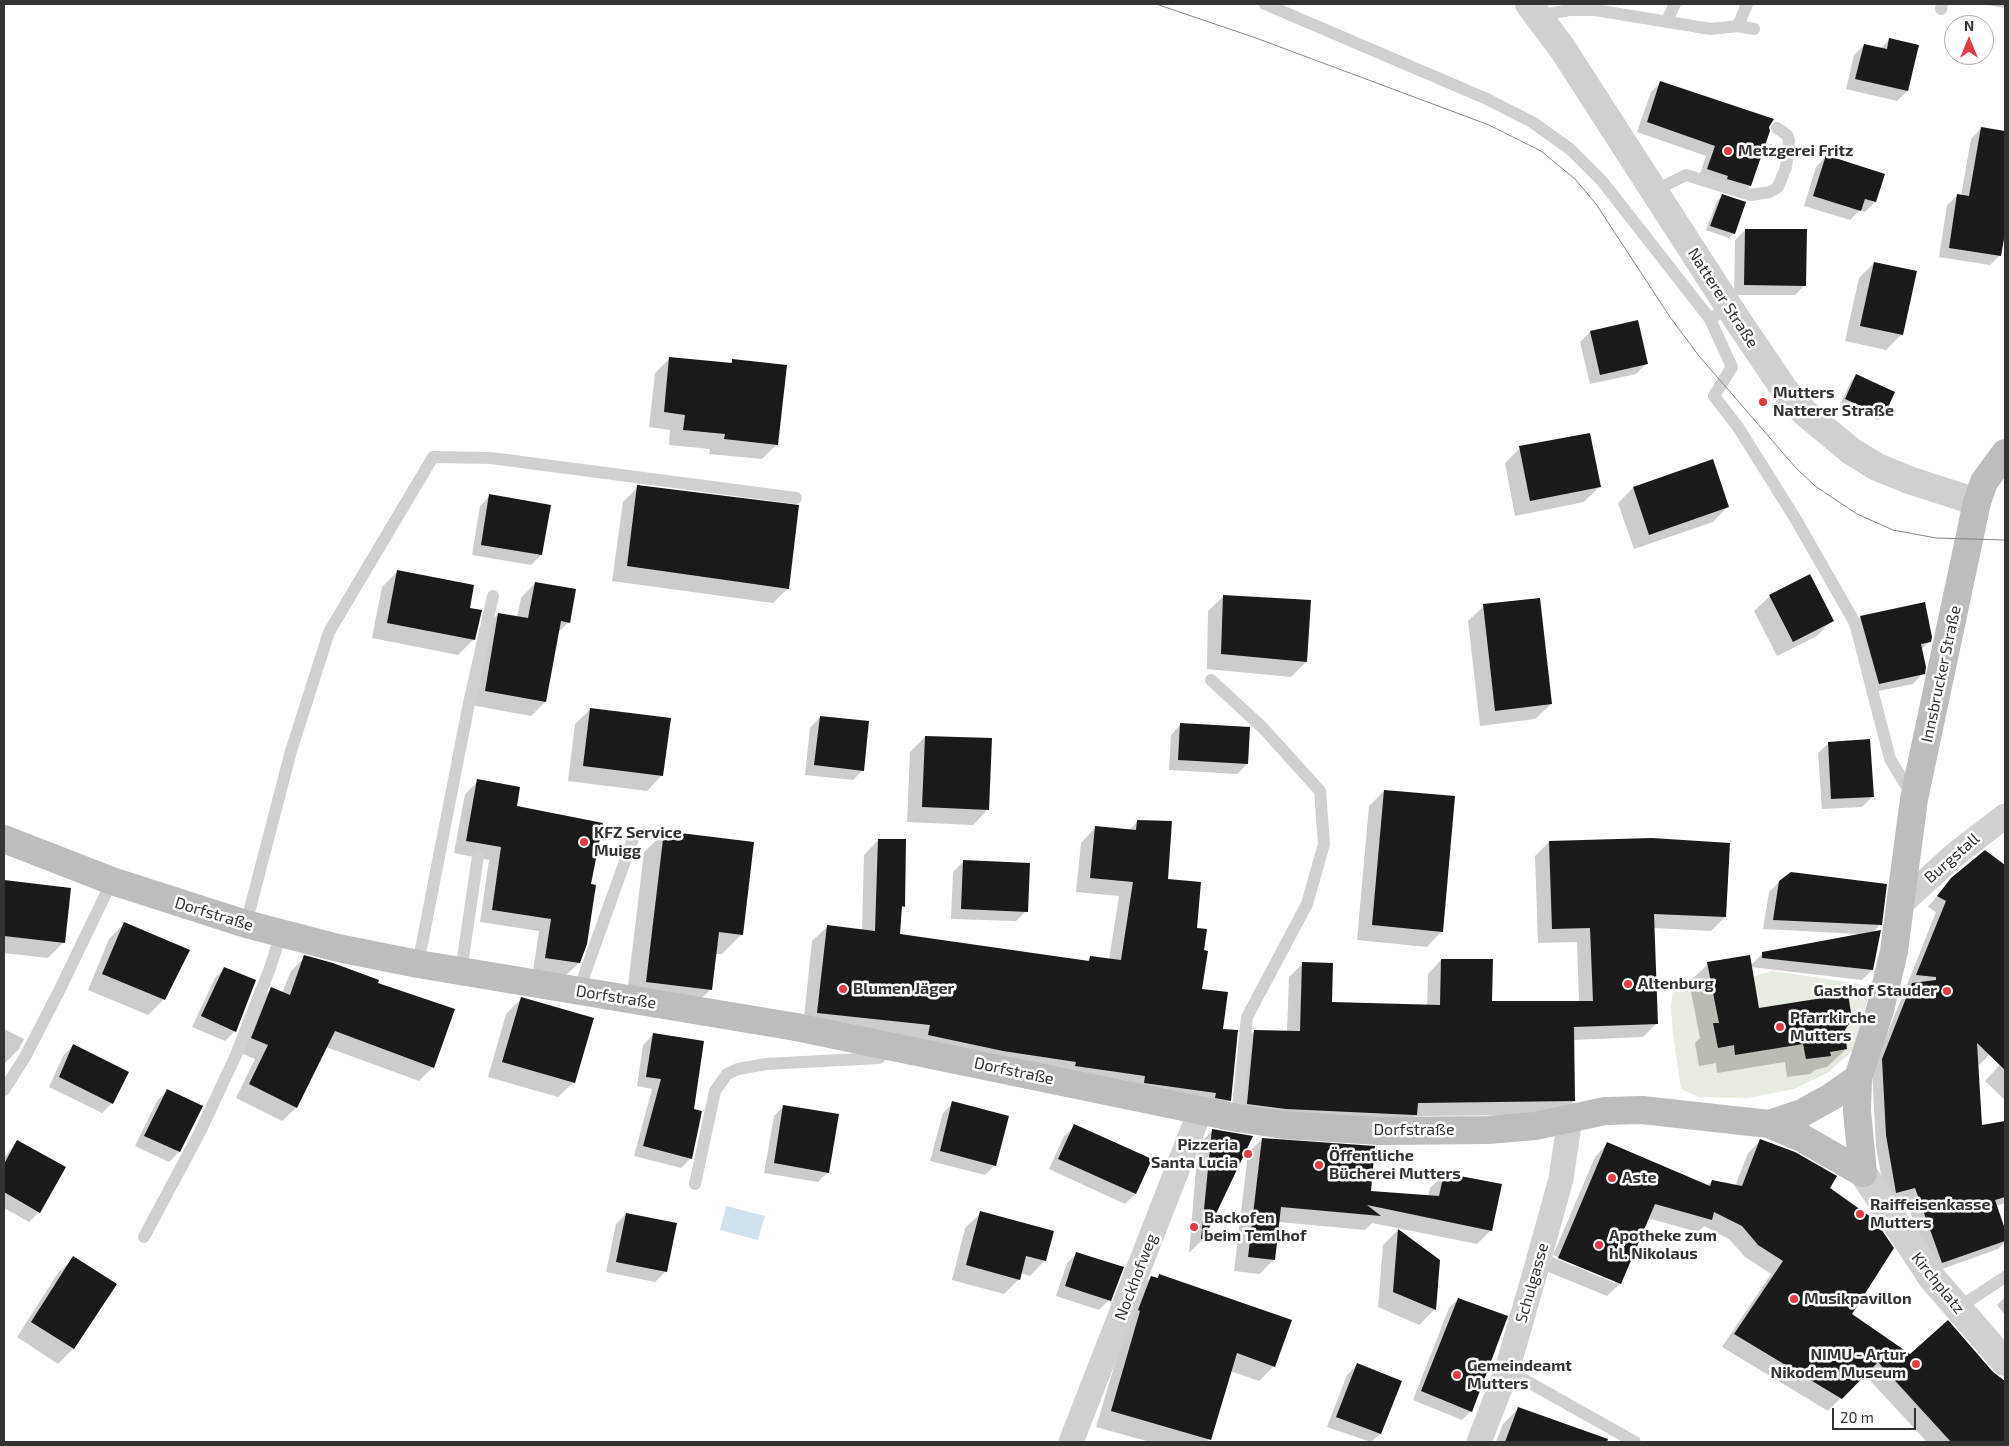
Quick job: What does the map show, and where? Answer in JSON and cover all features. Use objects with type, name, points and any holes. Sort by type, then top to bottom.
[{"type":"main road","name":"Innsbrucker Straße","points":[[1902,903],[1914,798],[1977,502],[1984,482],[2005,453]]},
{"type":"main road","name":"Dorfstraße","points":[[4,839],[112,882],[281,934],[418,964],[796,1027],[1237,1118],[1303,1126],[1380,1131],[1514,1128],[1570,1118]]},
{"type":"main road","name":"Kirchplatz","points":[[1863,1172],[1856,1111],[1858,1078],[1887,982],[1902,903]]},
{"type":"main road","name":"Kirchplatz","points":[[1769,1124],[1802,1113],[1831,1097],[1858,1078]]},
{"type":"main road","name":"Kirchplatz","points":[[1570,1118],[1605,1111],[1642,1110],[1769,1124],[1802,1138],[1863,1172]]},
{"type":"street","name":"Natterer Straße","points":[[1534,10],[1654,191],[1719,313],[1804,412],[1851,451],[1876,466],[1909,480],[1977,502]]},
{"type":"street","name":"Burgstall","points":[[1902,903],[1952,857],[2005,816]]},
{"type":"street","name":"Nockhofweg","points":[[1071,1442],[1200,1111]]},
{"type":"street","name":"Schulgasse","points":[[1479,1442],[1507,1370],[1560,1180],[1570,1118]]},
{"type":"street","name":"Kirchplatz","points":[[1863,1172],[1909,1246],[1932,1278],[2005,1362]]},
{"type":"lane","points":[[1265,4],[1487,99],[1532,122],[1570,149],[1602,181],[1719,313],[1732,367],[1714,396],[1738,427],[1790,510],[1855,623],[1890,760],[1914,798]]},
{"type":"lane","points":[[1666,22],[1675,4]]},
{"type":"lane","points":[[1738,26],[1747,4]]},
{"type":"lane","name":"Natterer Straße","points":[[1534,10],[1595,10],[1711,29],[1738,26],[1754,29]]},
{"type":"lane","points":[[1654,191],[1686,175],[1751,196],[1770,192],[1778,187],[1786,167],[1789,140],[1784,132],[1777,128]]},
{"type":"lane","points":[[246,924],[291,751],[329,632],[432,457],[490,458],[796,498]]},
{"type":"lane","points":[[418,964],[469,703],[493,596]]},
{"type":"lane","points":[[1211,680],[1263,728],[1320,791],[1324,844],[1307,904],[1248,1016],[1237,1118]]},
{"type":"lane","points":[[579,990],[635,834]]},
{"type":"lane","points":[[461,971],[478,856]]},
{"type":"lane","points":[[4,1090],[25,1058],[112,882]]},
{"type":"lane","points":[[144,1237],[200,1132],[236,1055],[270,968],[281,934]]},
{"type":"lane","points":[[695,1184],[712,1100],[720,1082],[727,1074],[738,1069],[766,1064],[878,1058],[891,1047]]},
{"type":"lane","points":[[1958,1308],[2005,1277]]},
{"type":"lane","points":[[1507,1370],[1635,1442]]},
{"type":"shaded area","points":[[1772,971],[1855,983],[1870,991],[1853,1050],[1829,1072],[1794,1089],[1748,1098],[1699,1097],[1681,1089],[1673,1035],[1671,1007],[1673,988],[1681,983],[1711,989]]},
{"type":"water","points":[[726,1206],[765,1216],[758,1240],[720,1230]]},
{"type":"building","points":[[1889,38],[1919,45],[1908,91],[1855,79],[1864,44],[1887,49]]},
{"type":"building","points":[[1660,81],[1774,119],[1769,127],[1770,131],[1751,186],[1727,179],[1728,176],[1707,169],[1715,146],[1647,122]]},
{"type":"building","points":[[1981,127],[2005,131],[2005,233],[2001,256],[1949,248],[1957,194],[1969,196]]},
{"type":"building","points":[[1826,155],[1885,174],[1876,202],[1865,199],[1861,211],[1813,196]]},
{"type":"building","points":[[1722,194],[1746,202],[1735,234],[1710,226]]},
{"type":"building","points":[[1745,229],[1807,229],[1806,286],[1744,285]]},
{"type":"building","points":[[1874,262],[1917,271],[1903,335],[1860,326]]},
{"type":"building","points":[[1638,320],[1648,364],[1600,375],[1590,331]]},
{"type":"building","points":[[669,357],[732,363],[732,359],[787,365],[778,445],[724,439],[725,434],[683,430],[685,415],[664,412]]},
{"type":"building","points":[[1856,374],[1895,392],[1884,416],[1845,399]]},
{"type":"building","points":[[1590,433],[1601,487],[1530,501],[1519,446]]},
{"type":"building","points":[[1713,459],[1729,507],[1649,535],[1633,487]]},
{"type":"building","points":[[637,485],[799,505],[789,589],[627,566]]},
{"type":"building","points":[[489,494],[551,505],[542,555],[481,545]]},
{"type":"building","points":[[397,570],[474,585],[470,608],[482,610],[475,640],[387,623]]},
{"type":"building","points":[[1810,574],[1834,621],[1793,642],[1769,595]]},
{"type":"building","points":[[535,582],[576,589],[570,623],[561,621],[546,702],[485,691],[498,613],[528,618]]},
{"type":"building","points":[[1223,595],[1311,600],[1307,662],[1221,654]]},
{"type":"building","points":[[1540,598],[1552,704],[1495,711],[1483,604]]},
{"type":"building","points":[[1925,602],[1932,637],[1931,642],[1921,644],[1926,667],[1925,674],[1879,684],[1860,616]]},
{"type":"building","points":[[590,708],[671,718],[663,776],[583,766]]},
{"type":"building","points":[[820,716],[869,721],[864,771],[814,765]]},
{"type":"building","points":[[1180,723],[1250,727],[1248,764],[1178,760]]},
{"type":"building","points":[[925,736],[992,738],[989,810],[922,807]]},
{"type":"building","points":[[1870,739],[1874,797],[1831,799],[1828,742]]},
{"type":"building","points":[[477,779],[520,787],[517,806],[603,823],[591,884],[596,885],[587,944],[580,963],[545,958],[551,919],[492,910],[501,847],[466,841]]},
{"type":"building","points":[[1384,790],[1455,796],[1443,932],[1372,925]]},
{"type":"building","points":[[1137,820],[1172,821],[1168,879],[1201,882],[1197,928],[1207,929],[1204,950],[1208,951],[1202,989],[1228,992],[1223,1029],[1238,1030],[1231,1101],[1215,1098],[1216,1093],[1144,1083],[1145,1076],[1075,1066],[1076,1062],[1003,1051],[928,1035],[930,1025],[817,1013],[827,925],[875,931],[878,839],[906,839],[905,907],[902,906],[900,934],[1089,961],[1090,956],[1121,960],[1133,882],[1090,878],[1095,826],[1136,830]]},
{"type":"building","points":[[664,831],[754,842],[743,935],[719,932],[712,990],[646,982]]},
{"type":"building","points":[[1652,838],[1730,843],[1726,917],[1654,914],[1658,1024],[1574,1027],[1575,1101],[1418,1103],[1417,1115],[1286,1109],[1247,1104],[1254,1030],[1300,1031],[1302,962],[1333,963],[1332,1002],[1440,1005],[1441,959],[1493,959],[1492,1001],[1593,1001],[1590,928],[1552,929],[1549,841]]},
{"type":"building","points":[[1985,850],[2005,865],[2005,1070],[1977,1043],[1982,1125],[2005,1121],[2005,1197],[1995,1200],[2005,1229],[2005,1241],[1942,1263],[1915,1188],[1896,1193],[1886,1135],[1882,1059],[1912,983],[1936,980],[1936,977],[1916,975],[1946,901],[1937,896],[1951,878]]},
{"type":"building","points":[[963,860],[1030,863],[1028,912],[961,909]]},
{"type":"building","points":[[1791,872],[1887,884],[1882,925],[1773,920],[1779,881]]},
{"type":"building","points":[[4,880],[71,888],[65,943],[4,936]]},
{"type":"building","points":[[124,922],[190,950],[165,1000],[102,974]]},
{"type":"building","points":[[1881,930],[1873,970],[1762,958],[1762,952]]},
{"type":"building","points":[[304,955],[333,963],[379,980],[378,983],[455,1009],[434,1068],[335,1031],[297,1108],[249,1084],[268,1045],[251,1038],[271,987],[290,995]]},
{"type":"building","name":"Pfarrkirche Mutters","points":[[1750,955],[1759,1008],[1848,994],[1852,1019],[1845,1030],[1847,1049],[1830,1052],[1831,1056],[1806,1059],[1803,1044],[1735,1055],[1734,1045],[1718,1048],[1713,1023],[1719,1023],[1707,962]]},
{"type":"building","points":[[224,967],[256,980],[236,1032],[201,1016]]},
{"type":"building","points":[[521,997],[594,1018],[575,1083],[502,1062]]},
{"type":"building","points":[[653,1033],[704,1041],[694,1109],[702,1111],[692,1159],[643,1146],[661,1079],[646,1077]]},
{"type":"building","points":[[73,1044],[129,1072],[113,1104],[59,1077]]},
{"type":"building","points":[[167,1089],[203,1106],[180,1152],[144,1136]]},
{"type":"building","points":[[952,1101],[1009,1116],[996,1166],[940,1151]]},
{"type":"building","points":[[783,1105],[839,1114],[829,1173],[774,1163]]},
{"type":"building","points":[[1074,1124],[1152,1159],[1136,1194],[1058,1159]]},
{"type":"building","points":[[1212,1129],[1253,1136],[1204,1239],[1201,1239]]},
{"type":"building","points":[[1262,1138],[1375,1146],[1371,1191],[1439,1196],[1444,1173],[1502,1184],[1492,1231],[1367,1205],[1381,1216],[1281,1207],[1275,1260],[1248,1257]]},
{"type":"building","points":[[1760,1139],[1795,1152],[1837,1176],[1830,1188],[1875,1220],[1894,1248],[1852,1314],[1910,1354],[1948,1320],[1993,1372],[2005,1381],[2005,1442],[1951,1442],[1878,1362],[1842,1399],[1734,1334],[1783,1261],[1758,1245],[1742,1226],[1714,1212],[1712,1220],[1655,1204],[1621,1284],[1558,1258],[1607,1142],[1710,1186],[1712,1180],[1742,1186]]},
{"type":"building","points":[[17,1140],[66,1167],[40,1213],[4,1192],[4,1164]]},
{"type":"building","points":[[980,1211],[1054,1231],[1046,1261],[1026,1256],[1020,1280],[966,1265]]},
{"type":"building","points":[[626,1213],[677,1223],[667,1272],[616,1262]]},
{"type":"building","points":[[1398,1229],[1440,1260],[1436,1310],[1393,1292]]},
{"type":"building","points":[[1076,1252],[1124,1267],[1111,1301],[1065,1286]]},
{"type":"building","points":[[73,1256],[117,1284],[74,1349],[31,1322]]},
{"type":"building","points":[[1159,1274],[1292,1320],[1275,1367],[1237,1353],[1211,1440],[1111,1411],[1140,1311],[1138,1310],[1151,1276],[1158,1278]]},
{"type":"building","points":[[1458,1298],[1508,1316],[1472,1412],[1421,1391]]},
{"type":"building","points":[[1357,1363],[1402,1381],[1381,1434],[1336,1417]]},
{"type":"building","points":[[1518,1407],[1608,1439],[1607,1442],[1505,1442]]},
{"type":"tram line","points":[[1156,4],[1256,38],[1489,125],[1541,151],[1575,179],[1596,204],[1670,317],[1699,356],[1796,468],[1815,486],[1857,514],[1893,530],[1936,538],[2005,540]]},
{"type":"place","name":"Metzgerei Fritz","points":[[1728,151]]},
{"type":"place","name":"Mutters Natterer Straße","points":[[1763,402]]},
{"type":"place","name":"KFZ Service Muigg","points":[[584,842]]},
{"type":"place","name":"Altenburg","points":[[1628,984]]},
{"type":"place","name":"Blumen Jäger","points":[[843,989]]},
{"type":"place","name":"Gasthof Stauder","points":[[1947,991]]},
{"type":"place","name":"Pfarrkirche Mutters","points":[[1780,1027]]},
{"type":"place","name":"Pizzeria Santa Lucia","points":[[1248,1154]]},
{"type":"place","name":"Öffentliche Bücherei Mutters","points":[[1319,1165]]},
{"type":"place","name":"Aste","points":[[1612,1178]]},
{"type":"place","name":"Raiffeisenkasse Mutters","points":[[1860,1214]]},
{"type":"place","name":"Backofen beim Temlhof","points":[[1194,1227]]},
{"type":"place","name":"Apotheke zum hl. Nikolaus","points":[[1599,1245]]},
{"type":"place","name":"Musikpavillon","points":[[1794,1299]]},
{"type":"place","name":"NIMU - Artur Nikodem Museum","points":[[1916,1364]]},
{"type":"place","name":"Gemeindeamt Mutters","points":[[1457,1375]]}]
